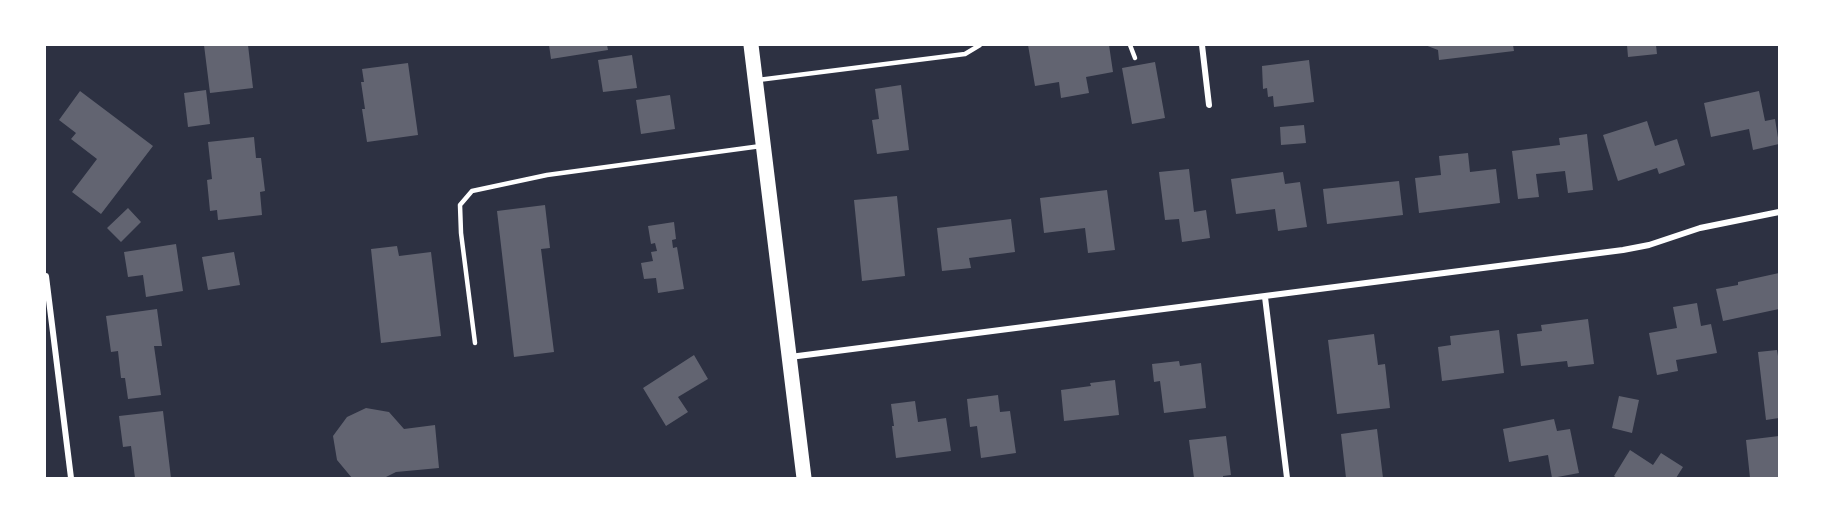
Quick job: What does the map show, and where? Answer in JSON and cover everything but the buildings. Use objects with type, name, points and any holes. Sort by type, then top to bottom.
[{"type":"main road","points":[[751,45],[804,478]]},
{"type":"street","points":[[1202,45],[1209,105]]},
{"type":"street","points":[[789,357],[1623,250],[1649,245],[1709,226],[1779,212]]},
{"type":"street","points":[[46,276],[71,478]]},
{"type":"street","points":[[1265,297],[1287,478]]},
{"type":"lane","points":[[756,80],[965,54],[980,45]]},
{"type":"lane","points":[[1130,45],[1135,58]]},
{"type":"lane","points":[[475,343],[461,233],[460,205],[472,190],[547,175],[764,146]]}]
